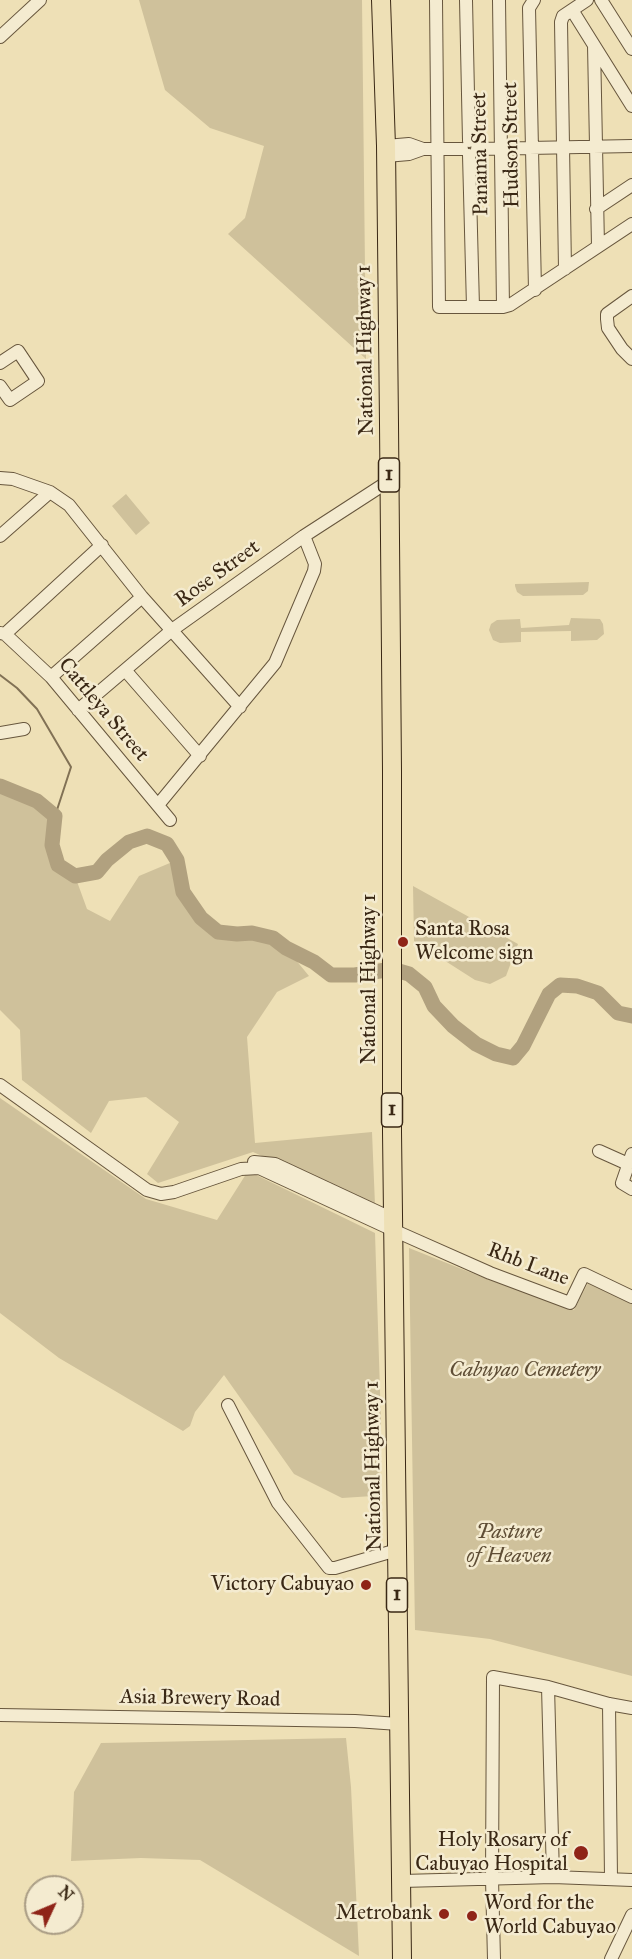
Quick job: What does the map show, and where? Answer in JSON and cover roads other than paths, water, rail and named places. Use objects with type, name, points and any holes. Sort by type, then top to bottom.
[{"type":"highway","name":"National Highway 1","points":[[381,0],[386,151],[393,1225],[402,1959]]},
{"type":"street","points":[[0,37],[40,0]]},
{"type":"street","points":[[436,0],[439,307],[502,308],[510,305],[632,224]]},
{"type":"street","points":[[466,0],[473,308]]},
{"type":"street","name":"Panama Street","points":[[498,0],[502,308]]},
{"type":"street","name":"Hudson Street","points":[[534,0],[529,8],[535,290]]},
{"type":"street","points":[[565,269],[561,22],[563,16],[587,0]]},
{"type":"street","points":[[601,0],[632,49]]},
{"type":"street","points":[[572,9],[632,106]]},
{"type":"street","points":[[594,45],[598,246]]},
{"type":"street","points":[[386,151],[409,154],[423,149],[501,150],[632,146]]},
{"type":"street","points":[[596,209],[632,185]]},
{"type":"street","points":[[632,296],[607,314],[608,328],[627,346],[632,359]]},
{"type":"street","points":[[0,386],[10,400],[38,381],[18,351],[2,357]]},
{"type":"street","points":[[0,478],[13,479],[50,492],[69,505],[142,597],[240,707]]},
{"type":"street","name":"Rose Street","points":[[78,710],[172,630],[304,536],[389,481]]},
{"type":"street","points":[[0,536],[50,492]]},
{"type":"street","points":[[158,805],[275,663],[314,571],[315,564],[304,536]]},
{"type":"street","points":[[2,634],[102,545]]},
{"type":"street","points":[[51,677],[142,597]]},
{"type":"street","name":"Cattleya Street","points":[[2,634],[51,677],[170,820]]},
{"type":"street","points":[[125,670],[200,756]]},
{"type":"street","points":[[0,733],[24,729]]},
{"type":"street","points":[[0,1077],[148,1183],[160,1187],[170,1186],[240,1164],[260,1161],[275,1164],[331,1196]]},
{"type":"street","points":[[0,1085],[147,1190],[161,1194],[174,1192],[241,1169],[259,1168],[331,1196],[393,1225]]},
{"type":"street","points":[[599,1151],[630,1159],[627,1186]]},
{"type":"street","name":"Rhb Lane","points":[[393,1225],[490,1273],[570,1303],[584,1274],[632,1297]]},
{"type":"street","points":[[228,1405],[278,1503],[329,1568],[397,1550]]},
{"type":"street","points":[[494,1959],[493,1677],[548,1687],[632,1708]]},
{"type":"street","points":[[548,1687],[553,1877]]},
{"type":"street","points":[[609,1704],[611,1878]]},
{"type":"street","name":"Asia Brewery Road","points":[[0,1715],[355,1721],[399,1724]]},
{"type":"street","points":[[402,1881],[553,1877],[632,1880]]},
{"type":"street","points":[[611,1959],[632,1915]]},
{"type":"waterway","points":[[0,675],[17,688],[37,709],[71,767],[55,816]]},
{"type":"waterway","points":[[0,786],[37,801],[55,816],[52,845],[58,865],[75,876],[97,872],[107,860],[129,842],[147,836],[167,844],[177,860],[183,892],[201,918],[218,932],[252,933],[273,938],[286,948],[314,962],[331,975],[355,975],[392,969],[409,974],[425,987],[434,1006],[453,1026],[476,1044],[496,1054],[513,1058],[523,1046],[549,994],[560,985],[577,986],[598,993],[618,1013],[632,1016]]},
{"type":"place","name":"Santa Rosa Welcome sign","points":[[403,942]]},
{"type":"place","name":"Victory Cabuyao","points":[[366,1585]]},
{"type":"place","name":"Holy Rosary of Cabuyao Hospital","points":[[581,1853]]},
{"type":"place","name":"Metrobank","points":[[444,1914]]},
{"type":"place","name":"Word for the World Cabuyao","points":[[472,1916]]},
{"type":"park label","name":"Cabuyao Cemetery","points":[[525,1371]]},
{"type":"park label","name":"Pasture of Heaven","points":[[509,1545]]}]
